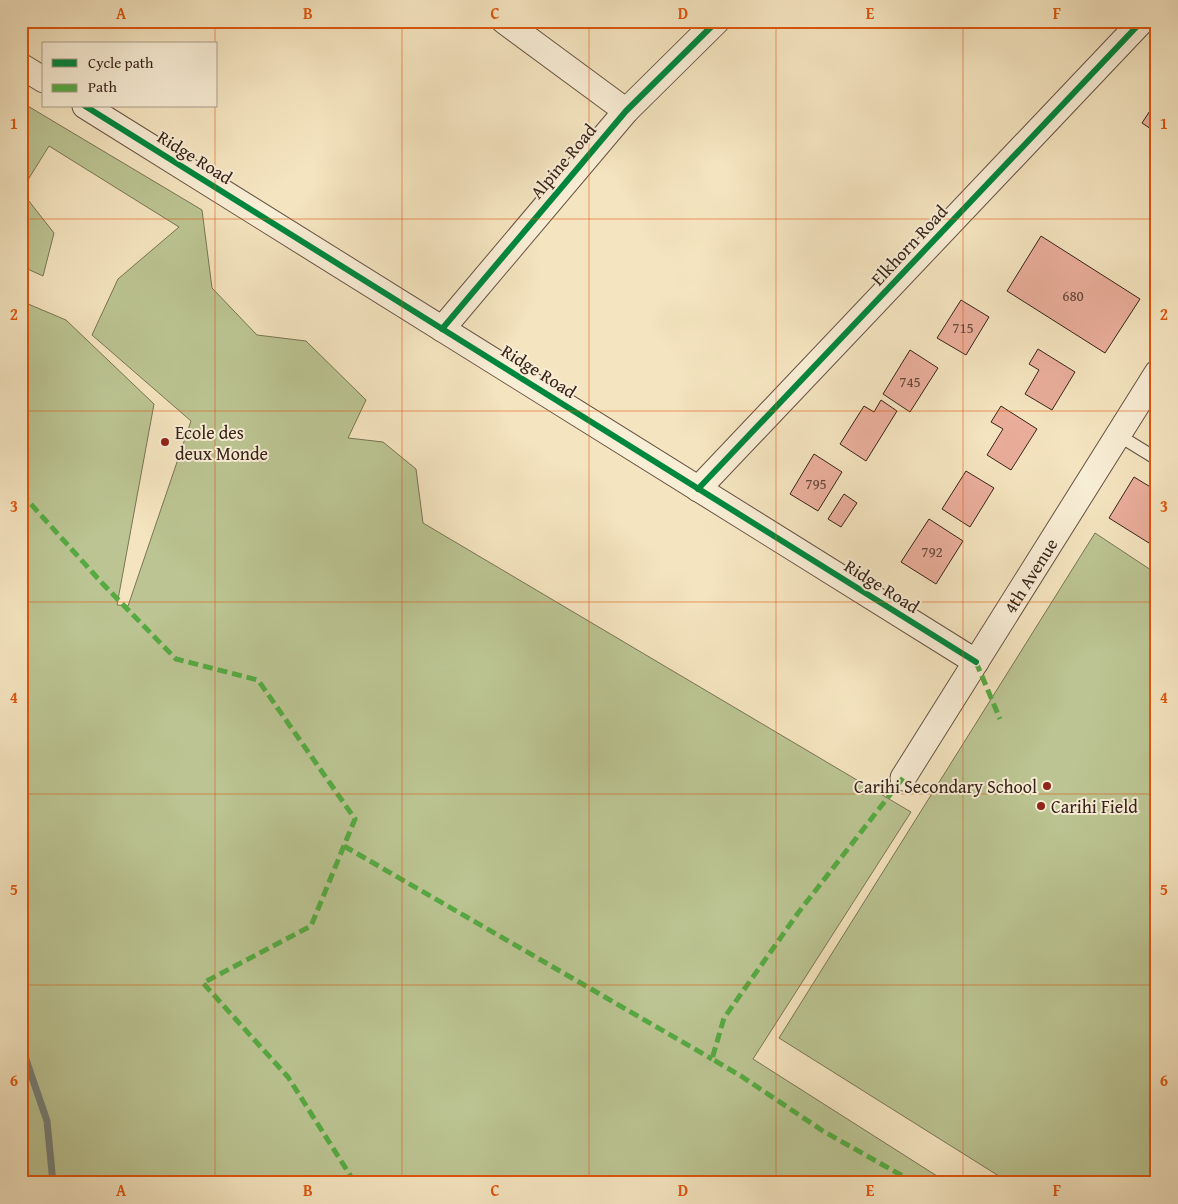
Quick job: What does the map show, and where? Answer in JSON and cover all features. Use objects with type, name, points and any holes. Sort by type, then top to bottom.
[{"type":"street","points":[[504,21],[626,110]]},
{"type":"street","name":"Alpine Road","points":[[442,328],[626,110],[717,21]]},
{"type":"street","name":"Elkhorn Road","points":[[698,489],[1142,21]]},
{"type":"street","points":[[21,66],[42,79]]},
{"type":"street","name":"Ridge Road","points":[[89,108],[976,662]]},
{"type":"street","name":"4th Avenue","points":[[903,778],[1118,435],[1155,380]]},
{"type":"lane","points":[[1118,435],[1157,459]]},
{"type":"green space","points":[[21,102],[202,210],[212,288],[257,335],[306,341],[366,400],[348,438],[383,442],[416,469],[423,523],[911,812],[753,1059],[948,1183],[21,1183],[21,301],[66,320],[154,404],[117,605],[128,606],[191,421],[92,335],[118,279],[179,227],[49,146],[21,191]]},
{"type":"green space","points":[[21,191],[54,233],[43,276],[21,266]]},
{"type":"green space","name":"Carihi Field","points":[[1095,533],[1157,574],[1157,1183],[1010,1183],[779,1038]]},
{"type":"building","points":[[1157,100],[1157,133],[1142,123]]},
{"type":"building","points":[[1041,236],[1140,299],[1105,353],[1007,291]]},
{"type":"building","points":[[961,300],[989,317],[966,355],[937,338]]},
{"type":"building","points":[[1038,349],[1075,372],[1052,410],[1025,394],[1039,370],[1029,364]]},
{"type":"building","points":[[910,350],[938,368],[910,412],[883,394]]},
{"type":"building","points":[[881,400],[897,411],[866,461],[840,444],[864,406],[874,412]]},
{"type":"building","points":[[1001,406],[1037,429],[1011,470],[987,455],[1003,429],[991,422]]},
{"type":"building","points":[[814,454],[842,472],[818,511],[790,494]]},
{"type":"building","points":[[966,471],[994,488],[970,527],[942,509]]},
{"type":"building","points":[[1134,477],[1157,491],[1157,548],[1109,518]]},
{"type":"building","points":[[844,494],[857,503],[841,527],[828,519]]},
{"type":"building","points":[[929,519],[963,541],[936,584],[901,562]]},
{"type":"waterway","points":[[21,1045],[47,1121],[53,1183]]},
{"type":"marked path","points":[[21,493],[102,583],[176,659],[258,680],[355,819],[311,926],[203,983],[288,1077],[355,1183]]},
{"type":"marked path","points":[[976,662],[1000,719]]},
{"type":"marked path","points":[[903,778],[798,913],[724,1018],[712,1059],[741,1076],[823,1131],[915,1183]]},
{"type":"marked path","points":[[344,846],[712,1059]]},
{"type":"cycle path","points":[[442,329],[626,111],[717,21]]},
{"type":"cycle path","points":[[698,489],[1142,21]]},
{"type":"cycle path","points":[[88,108],[976,662]]},
{"type":"place","name":"Ecole des deux Monde","points":[[165,442]]},
{"type":"place","name":"Carihi Secondary School","points":[[1047,786]]},
{"type":"place","name":"Carihi Field","points":[[1041,806]]}]
